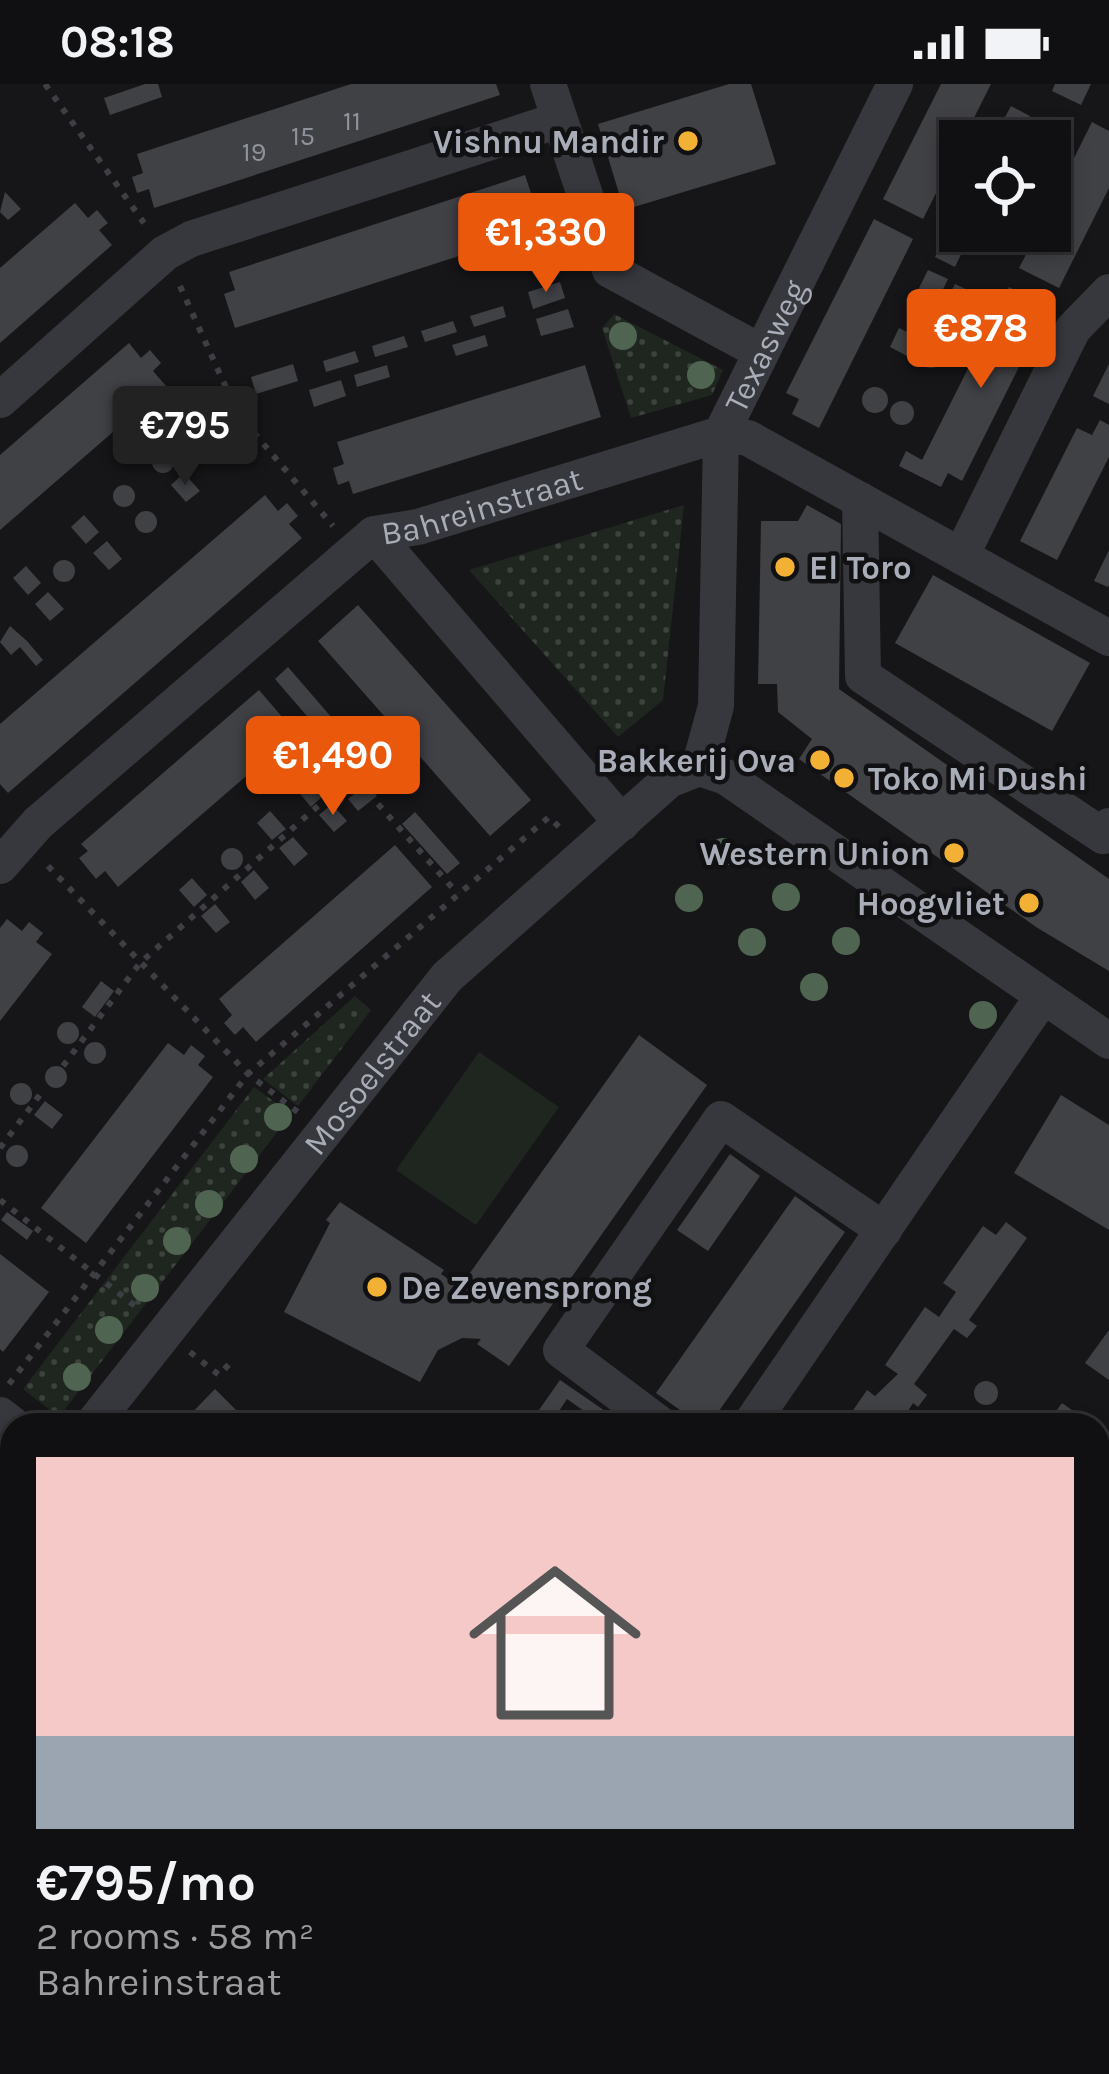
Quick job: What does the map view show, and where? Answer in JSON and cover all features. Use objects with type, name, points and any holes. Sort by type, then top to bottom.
[{"type":"street","points":[[548,84],[610,270],[761,352]]},
{"type":"street","name":"Texasweg","points":[[699,768],[716,706],[721,434],[895,84]]},
{"type":"street","points":[[0,400],[165,253],[191,239],[559,120]]},
{"type":"street","points":[[961,556],[1073,329],[1109,292]]},
{"type":"street","points":[[721,434],[748,438],[1109,638]]},
{"type":"street","name":"Bahreinstraat","points":[[11,853],[364,542],[721,434]]},
{"type":"street","points":[[860,500],[863,676],[1103,836],[1109,826]]},
{"type":"street","points":[[364,542],[622,823]]},
{"type":"street","points":[[699,768],[726,777],[1041,999],[1109,1041]]},
{"type":"street","name":"Mosoelstraat","points":[[101,1413],[447,977],[668,780],[699,768]]},
{"type":"street","points":[[758,1413],[1041,999]]},
{"type":"street","points":[[645,1413],[561,1350],[721,1119],[884,1230]]},
{"type":"path","points":[[46,84],[165,253],[238,414],[364,542]]},
{"type":"path","points":[[63,1066],[140,963],[344,783]]},
{"type":"path","points":[[378,803],[458,894]]},
{"type":"path","name":"Mosoelstraat","points":[[0,1396],[248,1074],[550,817]]},
{"type":"path","points":[[11,853],[140,963],[248,1074],[322,1130]]},
{"type":"path","points":[[0,1148],[45,1088]]},
{"type":"path","points":[[0,1200],[219,1376],[233,1359]]},
{"type":"shaded area","points":[[614,314],[723,370],[712,395],[631,418],[602,328]]},
{"type":"shaded area","points":[[684,505],[663,700],[618,737],[469,570]]},
{"type":"shaded area","points":[[355,996],[371,1010],[298,1106],[263,1079]]},
{"type":"shaded area","points":[[479,1052],[559,1107],[476,1225],[396,1170]]},
{"type":"shaded area","points":[[254,1087],[291,1114],[62,1413],[54,1413],[23,1389]]},
{"type":"building","points":[[158,84],[162,97],[110,115],[104,98]]},
{"type":"building","points":[[351,84],[496,84],[500,95],[154,208],[149,189],[137,193],[132,177],[143,173],[137,154]]},
{"type":"building","points":[[729,84],[751,84],[776,164],[624,210],[598,124]]},
{"type":"building","points":[[941,84],[991,84],[973,120],[939,120],[939,187],[923,219],[883,199]]},
{"type":"building","points":[[1055,84],[1091,84],[1081,105],[1052,91]]},
{"type":"building","points":[[1011,106],[1030,116],[1028,120],[1004,120]]},
{"type":"building","points":[[1092,122],[1109,131],[1109,188],[1059,288],[1019,268],[1027,252],[1071,252],[1071,164]]},
{"type":"building","points":[[525,175],[543,229],[235,328],[224,294],[235,290],[229,272]]},
{"type":"building","points":[[5,192],[21,209],[8,220],[0,212]]},
{"type":"building","points":[[75,203],[88,218],[97,210],[108,223],[99,230],[112,245],[0,343],[0,268]]},
{"type":"building","points":[[874,219],[913,239],[819,428],[792,414],[799,399],[786,393]]},
{"type":"building","points":[[939,249],[962,252],[955,267],[935,257]]},
{"type":"building","points":[[928,270],[948,279],[938,300],[918,290]]},
{"type":"building","points":[[560,282],[565,298],[533,309],[528,292]]},
{"type":"building","points":[[955,284],[974,293],[963,313],[945,303]]},
{"type":"building","points":[[1009,287],[1049,307],[962,481],[948,473],[941,487],[899,466],[906,451],[922,460]]},
{"type":"building","points":[[503,306],[506,317],[474,327],[470,316]]},
{"type":"building","points":[[568,309],[574,327],[541,336],[536,319]]},
{"type":"building","points":[[453,321],[457,332],[425,342],[421,331]]},
{"type":"building","points":[[899,328],[919,338],[909,357],[890,347]]},
{"type":"building","points":[[485,335],[488,346],[456,356],[452,345]]},
{"type":"building","points":[[404,336],[408,347],[375,357],[372,346]]},
{"type":"building","points":[[129,343],[141,358],[150,350],[161,363],[153,371],[166,386],[0,530],[0,455]]},
{"type":"building","points":[[931,344],[943,356],[931,368],[919,356]]},
{"type":"building","points":[[355,351],[359,362],[326,372],[323,361]]},
{"type":"building","points":[[293,364],[298,381],[256,394],[251,377]]},
{"type":"building","points":[[1109,364],[1109,404],[1093,396]]},
{"type":"building","points":[[387,365],[390,377],[357,387],[354,375]]},
{"type":"building","points":[[585,365],[601,417],[353,494],[349,481],[338,485],[333,468],[344,464],[337,442]]},
{"type":"building","points":[[341,380],[346,396],[314,407],[309,390]]},
{"type":"building","points":[[875,387],[888,400],[875,413],[862,400]]},
{"type":"building","points":[[902,401],[911,404],[911,422],[902,425],[893,422],[890,413],[893,404]]},
{"type":"building","points":[[1100,420],[1109,425],[1109,457],[1057,560],[1020,541],[1077,428],[1092,435]]},
{"type":"building","points":[[163,451],[174,462],[163,473],[152,462]]},
{"type":"building","points":[[184,473],[200,491],[186,502],[171,485]]},
{"type":"building","points":[[124,485],[135,496],[124,507],[113,496]]},
{"type":"building","points":[[265,495],[278,511],[287,503],[298,516],[289,524],[302,538],[8,793],[0,784],[0,724]]},
{"type":"building","points":[[807,505],[841,524],[839,689],[1109,879],[1109,971],[1036,927],[799,759],[812,739],[778,712],[777,684],[758,684],[761,521],[798,521]]},
{"type":"building","points":[[146,511],[157,522],[146,533],[135,522]]},
{"type":"building","points":[[84,515],[99,532],[86,544],[71,527]]},
{"type":"building","points":[[107,541],[122,559],[109,570],[93,553]]},
{"type":"building","points":[[1109,550],[1109,585],[1108,587],[1094,581]]},
{"type":"building","points":[[64,560],[75,571],[64,582],[53,571]]},
{"type":"building","points":[[26,566],[41,583],[28,595],[13,578]]},
{"type":"building","points":[[933,575],[1090,663],[1052,731],[895,643]]},
{"type":"building","points":[[48,592],[64,609],[50,621],[35,604]]},
{"type":"building","points":[[358,605],[531,800],[490,836],[318,641]]},
{"type":"building","points":[[10,626],[43,660],[36,666],[20,647],[11,655],[0,642]]},
{"type":"building","points":[[288,667],[332,718],[319,730],[275,679]]},
{"type":"building","points":[[259,690],[296,733],[118,887],[105,871],[96,879],[79,858],[88,851],[81,844]]},
{"type":"building","points":[[344,758],[377,796],[358,811],[348,799],[358,791],[335,765]]},
{"type":"building","points":[[310,777],[324,795],[311,807],[296,789]]},
{"type":"building","points":[[332,804],[347,821],[334,832],[319,815]]},
{"type":"building","points":[[270,811],[286,829],[272,840],[257,823]]},
{"type":"building","points":[[415,812],[460,863],[447,874],[402,824]]},
{"type":"building","points":[[293,837],[308,854],[294,866],[279,848]]},
{"type":"building","points":[[395,845],[432,887],[256,1042],[243,1027],[235,1035],[224,1023],[232,1015],[219,999]]},
{"type":"building","points":[[232,848],[243,859],[232,870],[221,859]]},
{"type":"building","points":[[254,870],[269,888],[255,900],[241,882]]},
{"type":"building","points":[[192,878],[207,895],[194,907],[179,890]]},
{"type":"building","points":[[215,904],[230,922],[216,933],[201,916]]},
{"type":"building","points":[[7,919],[22,931],[29,922],[43,933],[36,942],[52,954],[0,1021],[0,928]]},
{"type":"building","points":[[101,981],[114,991],[95,1017],[82,1007]]},
{"type":"building","points":[[68,1022],[79,1033],[68,1044],[57,1033]]},
{"type":"building","points":[[639,1035],[707,1085],[509,1366],[477,1344],[481,1339],[462,1338],[438,1350],[420,1382],[284,1312],[330,1223],[326,1220],[340,1202],[444,1270],[441,1274],[460,1287]]},
{"type":"building","points":[[95,1042],[106,1053],[95,1064],[84,1053]]},
{"type":"building","points":[[168,1043],[184,1055],[191,1045],[205,1056],[198,1065],[213,1077],[86,1243],[41,1208]]},
{"type":"building","points":[[56,1066],[67,1077],[56,1088],[45,1077]]},
{"type":"building","points":[[21,1083],[32,1094],[21,1105],[10,1094]]},
{"type":"building","points":[[1061,1095],[1109,1125],[1109,1230],[1014,1173]]},
{"type":"building","points":[[45,1101],[63,1115],[52,1129],[34,1115]]},
{"type":"building","points":[[17,1145],[28,1156],[17,1167],[6,1156]]},
{"type":"building","points":[[730,1154],[760,1176],[708,1251],[677,1230]]},
{"type":"building","points":[[795,1196],[845,1232],[717,1413],[684,1413],[656,1393]]},
{"type":"building","points":[[7,1212],[33,1231],[27,1240],[1,1220]]},
{"type":"building","points":[[1006,1222],[1027,1238],[969,1320],[977,1326],[967,1338],[954,1329],[914,1384],[927,1395],[918,1407],[913,1403],[907,1413],[851,1413],[867,1390],[875,1396],[898,1374],[885,1365],[925,1307],[939,1317],[956,1292],[943,1283],[983,1226],[996,1235]]},
{"type":"building","points":[[0,1254],[49,1292],[3,1352],[0,1349]]},
{"type":"building","points":[[1109,1330],[1109,1380],[1085,1363]]},
{"type":"building","points":[[560,1380],[608,1413],[587,1413],[567,1399],[558,1413],[539,1410]]},
{"type":"building","points":[[986,1381],[998,1393],[986,1405],[974,1393]]},
{"type":"building","points":[[215,1389],[239,1413],[192,1413]]},
{"type":"building","points":[[1062,1403],[1076,1413],[1055,1413]]},
{"type":"place","name":"Vishnu Mandir","points":[[688,141]]},
{"type":"place","name":"El Toro","points":[[785,567]]},
{"type":"place","name":"Bakkerij Ova","points":[[820,760]]},
{"type":"place","name":"Toko Mi Dushi","points":[[844,778]]},
{"type":"place","name":"Western Union","points":[[954,853]]},
{"type":"place","name":"Hoogvliet","points":[[1029,903]]},
{"type":"place","name":"De Zevensprong","points":[[377,1287]]}]
